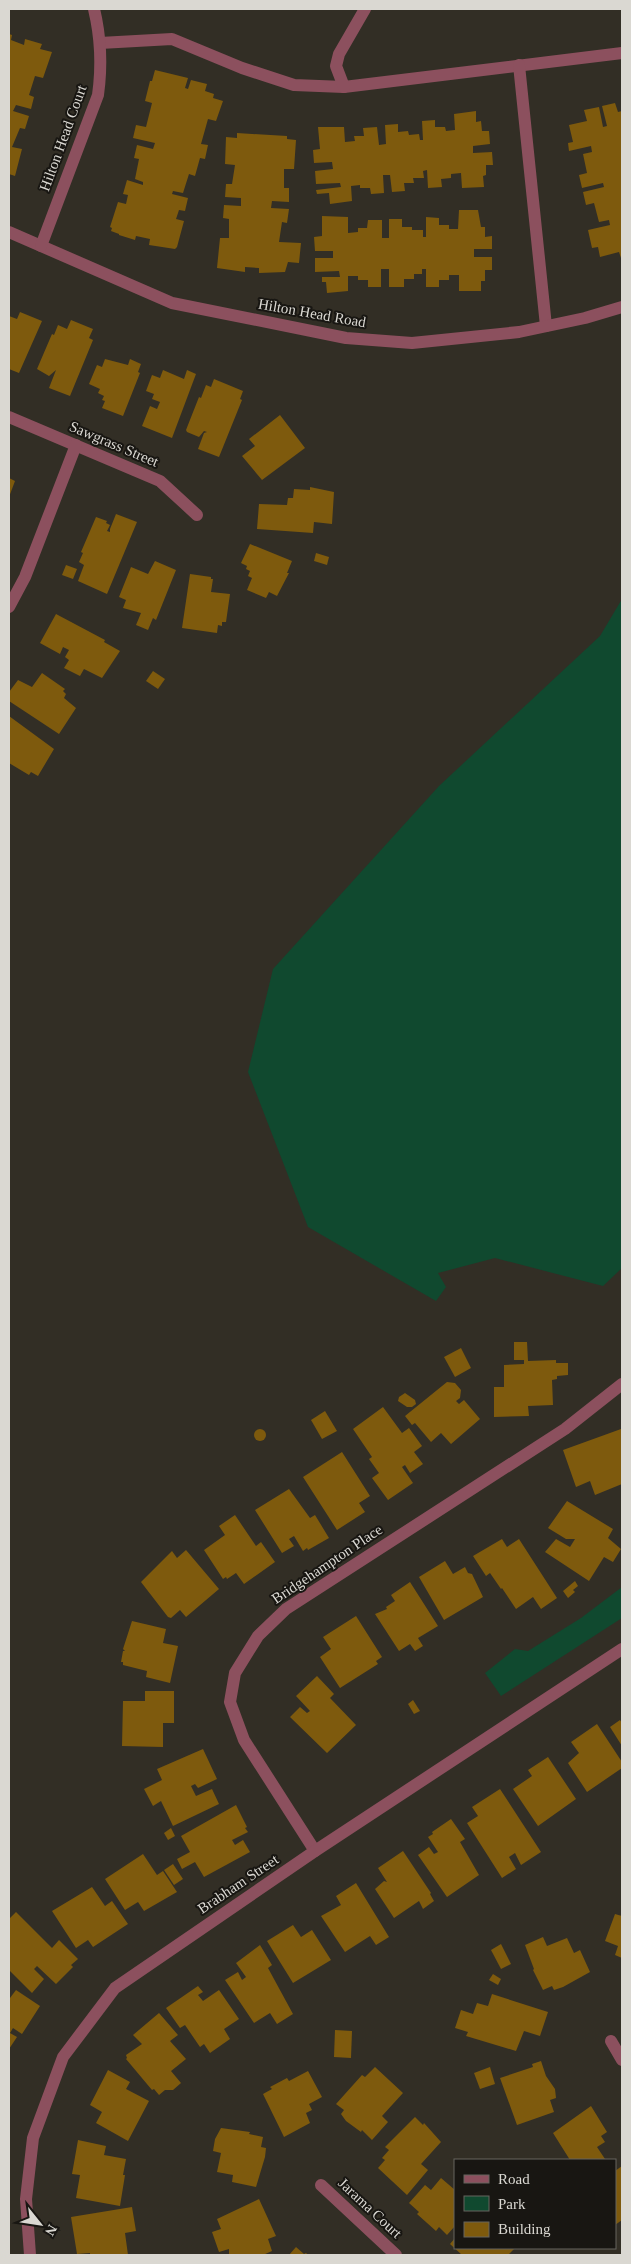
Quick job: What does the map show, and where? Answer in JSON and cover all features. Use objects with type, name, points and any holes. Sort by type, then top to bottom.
[{"type":"street","name":"Hilton Head Court","points":[[41,246],[98,95],[101,61],[94,9]]},
{"type":"street","points":[[344,87],[336,66],[339,54],[365,9]]},
{"type":"street","points":[[100,43],[172,39],[242,68],[294,85],[344,87],[622,53]]},
{"type":"street","points":[[519,65],[546,326]]},
{"type":"street","name":"Hilton Head Road","points":[[9,232],[172,303],[346,338],[412,343],[519,332],[585,318],[622,307]]},
{"type":"street","name":"Sawgrass Street","points":[[9,417],[160,481],[197,516]]},
{"type":"street","points":[[9,607],[25,577],[76,445]]},
{"type":"street","name":"Bridgehampton Place","points":[[315,1851],[244,1740],[230,1702],[235,1673],[258,1636],[286,1609],[565,1429],[622,1384]]},
{"type":"street","name":"Brabham Street","points":[[30,2255],[26,2199],[33,2138],[63,2057],[115,1988],[315,1851],[622,1649]]},
{"type":"street","points":[[611,2041],[622,2060]]},
{"type":"street","name":"Jarama Court","points":[[322,2185],[396,2255]]},
{"type":"green space","points":[[622,599],[622,1268],[603,1286],[495,1258],[438,1273],[446,1287],[436,1301],[308,1227],[248,1072],[273,969],[439,786],[600,636]]},
{"type":"green space","points":[[622,1587],[622,1618],[501,1696],[485,1673],[515,1649],[528,1651],[581,1618]]},
{"type":"building","points":[[9,34],[12,35],[11,40],[24,45],[25,39],[42,44],[40,49],[52,52],[43,78],[35,76],[29,95],[34,97],[31,109],[16,105],[13,111],[29,116],[25,129],[20,128],[12,147],[22,149],[15,176],[9,174]]},
{"type":"building","points":[[155,70],[188,78],[185,88],[188,89],[191,80],[207,84],[205,91],[214,94],[213,98],[223,101],[216,121],[208,119],[201,144],[208,145],[205,159],[200,158],[195,176],[189,174],[183,193],[173,191],[172,194],[188,198],[185,211],[179,210],[176,219],[184,221],[175,249],[149,245],[150,239],[136,236],[135,240],[119,235],[111,231],[112,228],[110,227],[118,202],[126,204],[128,195],[123,194],[127,180],[143,185],[143,182],[135,179],[139,159],[134,158],[137,145],[153,149],[155,143],[133,138],[136,125],[146,127],[152,103],[145,101]]},
{"type":"building","points":[[615,103],[618,112],[622,111],[622,261],[619,252],[600,257],[598,247],[592,248],[588,230],[610,225],[609,220],[599,222],[594,203],[586,205],[583,192],[604,187],[603,183],[582,188],[579,175],[587,173],[583,154],[592,152],[591,146],[569,151],[568,143],[573,142],[569,125],[587,121],[584,110],[599,107],[603,127],[607,126],[602,106]]},
{"type":"building","points":[[476,111],[476,122],[481,121],[482,131],[489,131],[490,144],[473,146],[473,153],[492,152],[493,165],[486,165],[486,175],[483,176],[484,187],[462,188],[461,173],[451,174],[451,178],[441,179],[442,187],[428,188],[427,170],[423,171],[424,178],[413,178],[414,183],[404,183],[405,191],[392,192],[390,175],[383,175],[384,193],[371,194],[370,188],[360,188],[360,185],[351,186],[352,201],[330,204],[329,193],[317,194],[316,190],[341,187],[340,183],[316,184],[315,171],[333,169],[332,162],[314,163],[313,150],[320,149],[318,127],[344,127],[345,142],[355,141],[354,136],[364,136],[363,128],[377,127],[379,145],[386,144],[385,125],[398,124],[398,132],[408,131],[409,135],[419,134],[420,140],[423,140],[422,121],[435,120],[435,127],[445,127],[446,131],[455,130],[454,114]]},
{"type":"building","points":[[237,133],[287,136],[287,139],[296,140],[294,169],[284,169],[284,188],[289,188],[289,202],[272,201],[271,208],[289,209],[287,223],[282,222],[279,242],[301,243],[299,263],[288,262],[285,272],[259,273],[259,268],[245,267],[245,272],[217,268],[220,238],[229,238],[229,219],[223,218],[224,205],[241,206],[241,198],[225,197],[226,184],[232,184],[235,165],[225,164],[226,137],[237,138]]},
{"type":"building","points":[[459,210],[478,210],[481,227],[485,227],[485,237],[492,236],[492,249],[474,249],[474,257],[492,257],[492,270],[485,270],[485,281],[481,281],[481,291],[459,291],[459,275],[449,275],[449,280],[439,280],[439,287],[426,287],[426,269],[422,269],[422,274],[414,274],[414,279],[404,279],[404,287],[389,287],[389,269],[381,269],[381,287],[368,287],[368,280],[358,280],[358,276],[348,276],[348,291],[327,293],[326,282],[322,282],[322,277],[340,277],[339,271],[315,272],[315,258],[333,258],[333,251],[315,251],[314,237],[322,236],[322,216],[348,217],[348,233],[358,232],[358,228],[367,228],[368,220],[382,220],[382,238],[389,238],[389,219],[402,219],[402,227],[412,227],[412,230],[423,230],[423,237],[426,237],[426,217],[439,218],[439,225],[449,225],[449,229],[458,229]]},
{"type":"building","points":[[20,312],[42,321],[19,373],[9,369],[9,316],[17,319]]},
{"type":"building","points":[[71,320],[93,329],[89,338],[93,340],[70,396],[49,388],[56,370],[49,376],[37,369],[52,334],[54,335],[58,325],[67,329]]},
{"type":"building","points":[[105,359],[128,365],[130,359],[141,364],[138,372],[140,373],[123,416],[102,408],[105,401],[102,400],[104,396],[98,393],[100,389],[89,384],[97,365],[102,367]]},
{"type":"building","points":[[163,370],[184,379],[187,370],[196,374],[172,438],[142,426],[150,406],[157,409],[160,402],[152,399],[154,394],[146,391],[152,375],[160,378]]},
{"type":"building","points":[[214,379],[243,391],[240,399],[242,400],[219,457],[198,449],[204,433],[207,432],[204,431],[199,437],[186,430],[199,397],[201,398],[206,385],[211,387]]},
{"type":"building","points":[[280,415],[305,448],[262,480],[242,456],[255,446],[249,439]]},
{"type":"building","points":[[9,478],[15,481],[9,497]]},
{"type":"building","points":[[310,487],[334,492],[332,524],[314,522],[313,533],[257,529],[259,504],[287,505],[288,498],[293,498],[294,489],[310,490]]},
{"type":"building","points":[[116,514],[137,522],[107,594],[78,581],[84,565],[79,562],[83,553],[81,552],[96,517],[107,521],[106,523],[110,525],[107,531],[110,532]]},
{"type":"building","points":[[250,544],[292,561],[287,573],[289,573],[277,596],[269,592],[266,598],[247,590],[252,578],[248,576],[250,571],[246,569],[247,566],[241,563]]},
{"type":"building","points":[[316,553],[329,557],[327,565],[314,561]]},
{"type":"building","points":[[155,561],[176,570],[156,620],[153,618],[148,630],[136,625],[141,613],[123,608],[126,600],[119,597],[131,567],[148,574]]},
{"type":"building","points":[[66,565],[77,569],[73,579],[62,575]]},
{"type":"building","points":[[190,574],[211,577],[213,579],[211,592],[230,594],[226,622],[222,622],[222,626],[218,625],[217,633],[182,628]]},
{"type":"building","points":[[56,614],[105,640],[104,642],[120,651],[102,678],[84,669],[80,676],[64,668],[69,660],[65,657],[69,650],[63,647],[60,654],[40,643]]},
{"type":"building","points":[[153,671],[165,679],[158,689],[146,681]]},
{"type":"building","points":[[42,673],[65,689],[63,691],[66,694],[64,698],[76,708],[59,734],[9,701],[9,692],[18,680],[32,687]]},
{"type":"building","points":[[9,716],[54,749],[38,776],[31,772],[29,775],[9,763]]},
{"type":"building","points":[[514,1342],[527,1342],[528,1361],[556,1360],[556,1363],[568,1363],[568,1375],[557,1376],[557,1379],[552,1380],[553,1405],[528,1406],[529,1416],[494,1417],[494,1387],[504,1387],[504,1365],[524,1364],[524,1360],[514,1360]]},
{"type":"building","points":[[461,1348],[471,1368],[455,1377],[444,1357]]},
{"type":"building","points":[[447,1382],[455,1383],[461,1390],[460,1398],[456,1401],[459,1404],[464,1400],[480,1419],[451,1444],[441,1433],[431,1442],[415,1423],[412,1425],[405,1416]]},
{"type":"building","points":[[405,1393],[415,1400],[416,1404],[412,1407],[407,1407],[398,1401],[399,1397]]},
{"type":"building","points":[[383,1407],[402,1433],[409,1428],[422,1446],[414,1452],[423,1464],[410,1473],[405,1465],[402,1467],[413,1483],[388,1500],[372,1478],[379,1473],[369,1459],[372,1457],[353,1429]]},
{"type":"building","points":[[325,1411],[337,1431],[322,1439],[311,1420]]},
{"type":"building","points":[[260,1429],[266,1435],[260,1441],[254,1435]]},
{"type":"building","points":[[621,1429],[622,1484],[595,1495],[590,1481],[576,1487],[563,1450]]},
{"type":"building","points":[[342,1452],[370,1496],[359,1503],[365,1512],[337,1530],[303,1477]]},
{"type":"building","points":[[289,1489],[310,1518],[315,1515],[329,1538],[303,1551],[294,1536],[289,1539],[294,1546],[282,1553],[255,1510]]},
{"type":"building","points":[[567,1501],[613,1529],[608,1538],[621,1549],[613,1562],[604,1557],[589,1581],[545,1552],[556,1539],[570,1547],[575,1539],[566,1539],[548,1528]]},
{"type":"building","points":[[235,1515],[256,1546],[261,1542],[275,1562],[244,1584],[236,1573],[227,1579],[226,1577],[223,1579],[204,1550],[225,1535],[219,1526]]},
{"type":"building","points":[[502,1539],[507,1547],[519,1539],[557,1598],[541,1609],[533,1597],[516,1609],[490,1573],[486,1576],[473,1556]]},
{"type":"building","points":[[186,1550],[219,1589],[186,1617],[180,1610],[171,1618],[168,1617],[141,1582],[172,1551],[177,1558]]},
{"type":"building","points":[[445,1561],[453,1574],[465,1567],[468,1573],[472,1574],[483,1597],[444,1620],[419,1577]]},
{"type":"building","points":[[575,1581],[578,1586],[573,1590],[575,1592],[568,1598],[563,1591]]},
{"type":"building","points":[[410,1582],[438,1626],[418,1638],[423,1646],[415,1651],[410,1644],[399,1651],[375,1614],[387,1609],[386,1607],[395,1601],[391,1595]]},
{"type":"building","points":[[356,1616],[382,1657],[376,1661],[378,1664],[340,1688],[320,1657],[331,1649],[323,1637]]},
{"type":"building","points":[[132,1621],[166,1629],[163,1643],[178,1646],[170,1683],[146,1677],[147,1671],[123,1665],[123,1662],[121,1662]]},
{"type":"building","points":[[317,1676],[334,1694],[330,1698],[356,1725],[327,1753],[290,1717],[300,1707],[307,1713],[310,1711],[296,1696]]},
{"type":"building","points":[[145,1691],[174,1691],[174,1723],[163,1723],[163,1747],[122,1746],[123,1701],[145,1701]]},
{"type":"building","points":[[413,1700],[420,1711],[414,1714],[408,1704]]},
{"type":"building","points":[[620,1720],[622,1723],[622,1746],[610,1727]]},
{"type":"building","points":[[597,1724],[622,1762],[622,1768],[587,1792],[568,1763],[579,1753],[571,1742]]},
{"type":"building","points":[[203,1749],[217,1779],[198,1788],[195,1784],[191,1786],[196,1796],[212,1789],[219,1804],[173,1826],[161,1801],[153,1806],[144,1789],[162,1780],[157,1769]]},
{"type":"building","points":[[548,1757],[576,1799],[538,1826],[513,1789],[532,1776],[528,1770]]},
{"type":"building","points":[[500,1789],[541,1852],[521,1865],[515,1853],[509,1857],[516,1869],[502,1878],[467,1823],[478,1816],[472,1807]]},
{"type":"building","points":[[236,1805],[248,1832],[232,1840],[235,1845],[243,1840],[250,1852],[204,1877],[195,1862],[182,1869],[177,1859],[190,1852],[181,1836]]},
{"type":"building","points":[[451,1819],[465,1839],[460,1842],[479,1875],[447,1897],[418,1855],[429,1847],[434,1854],[438,1852],[428,1837]]},
{"type":"building","points":[[171,1828],[175,1836],[168,1840],[164,1833]]},
{"type":"building","points":[[403,1851],[431,1893],[434,1901],[423,1909],[419,1901],[394,1918],[375,1889],[384,1881],[387,1882],[378,1868]]},
{"type":"building","points":[[143,1854],[157,1875],[163,1871],[177,1892],[144,1911],[138,1902],[125,1910],[105,1879]]},
{"type":"building","points":[[173,1864],[183,1879],[174,1885],[164,1870]]},
{"type":"building","points":[[356,1883],[389,1937],[376,1945],[370,1936],[345,1952],[321,1916],[341,1905],[336,1896]]},
{"type":"building","points":[[92,1887],[105,1906],[112,1901],[128,1924],[93,1947],[88,1940],[76,1948],[52,1911]]},
{"type":"building","points":[[16,1912],[52,1948],[59,1940],[78,1959],[71,1965],[73,1967],[56,1984],[37,1966],[34,1969],[44,1979],[32,1993],[9,1970],[9,1919]]},
{"type":"building","points":[[615,1914],[622,1916],[622,1958],[615,1955],[618,1946],[605,1941]]},
{"type":"building","points":[[293,1925],[301,1937],[312,1930],[331,1960],[293,1983],[267,1941]]},
{"type":"building","points":[[543,1937],[547,1946],[567,1938],[574,1953],[580,1950],[590,1972],[563,1987],[554,1990],[552,1986],[543,1990],[533,1970],[525,1945]]},
{"type":"building","points":[[501,1944],[511,1964],[501,1969],[491,1950]]},
{"type":"building","points":[[260,1945],[272,1965],[268,1968],[293,2014],[277,2024],[270,2013],[254,2023],[225,1980],[238,1972],[242,1980],[246,1977],[236,1963]]},
{"type":"building","points":[[493,1974],[501,1979],[498,1985],[489,1980]]},
{"type":"building","points":[[198,1986],[203,1992],[198,1995],[203,2001],[219,1990],[239,2019],[224,2029],[230,2039],[210,2053],[204,2044],[200,2047],[185,2025],[180,2028],[166,2008]]},
{"type":"building","points":[[16,1990],[40,2006],[22,2034],[13,2028],[10,2033],[17,2037],[9,2049],[9,1997]]},
{"type":"building","points":[[492,1994],[548,2012],[540,2036],[524,2031],[516,2051],[466,2036],[468,2032],[455,2028],[461,2010],[473,2014],[477,2003],[488,2006]]},
{"type":"building","points":[[159,2013],[178,2035],[170,2041],[186,2059],[171,2071],[181,2083],[173,2090],[165,2090],[159,2095],[154,2089],[152,2090],[126,2059],[126,2055],[142,2044],[133,2035]]},
{"type":"building","points":[[335,2030],[352,2031],[351,2058],[334,2057]]},
{"type":"building","points":[[541,2061],[546,2076],[555,2089],[556,2098],[550,2100],[554,2112],[517,2125],[500,2078],[533,2067],[532,2064]]},
{"type":"building","points":[[375,2067],[403,2093],[382,2116],[388,2122],[372,2140],[362,2130],[361,2132],[346,2121],[341,2114],[344,2110],[336,2104],[362,2075],[365,2077]]},
{"type":"building","points":[[490,2067],[495,2084],[480,2089],[474,2073]]},
{"type":"building","points":[[108,2070],[130,2082],[126,2089],[149,2101],[128,2141],[96,2123],[102,2112],[90,2105]]},
{"type":"building","points":[[308,2071],[322,2097],[309,2104],[312,2110],[306,2113],[310,2123],[284,2137],[263,2094],[272,2089],[270,2087],[287,2078],[289,2081]]},
{"type":"building","points":[[591,2106],[607,2132],[601,2136],[605,2142],[597,2147],[605,2159],[569,2159],[553,2133]]},
{"type":"building","points":[[415,2117],[423,2125],[424,2123],[441,2142],[421,2164],[428,2170],[407,2195],[378,2168],[385,2160],[382,2158],[389,2150],[385,2147]]},
{"type":"building","points":[[221,2128],[250,2132],[249,2134],[263,2137],[261,2147],[266,2148],[265,2157],[256,2187],[232,2182],[233,2175],[217,2172],[221,2153],[213,2151],[215,2139]]},
{"type":"building","points":[[78,2140],[106,2146],[104,2155],[126,2159],[120,2206],[76,2198],[80,2175],[72,2174]]},
{"type":"building","points":[[622,2166],[622,2220],[616,2224],[616,2170]]},
{"type":"building","points":[[441,2178],[454,2189],[454,2227],[447,2235],[439,2227],[436,2231],[417,2214],[419,2212],[409,2203],[425,2185],[431,2190]]},
{"type":"building","points":[[259,2199],[276,2236],[268,2239],[272,2251],[263,2255],[229,2255],[229,2249],[219,2252],[212,2232],[221,2229],[217,2219]]},
{"type":"building","points":[[132,2207],[136,2231],[125,2233],[128,2255],[77,2254],[71,2217]]},
{"type":"building","points":[[454,2239],[454,2248],[450,2244]]},
{"type":"building","points":[[296,2247],[304,2254],[308,2255],[289,2255]]},
{"type":"building","points":[[455,2249],[514,2249],[508,2255],[462,2255]]}]
